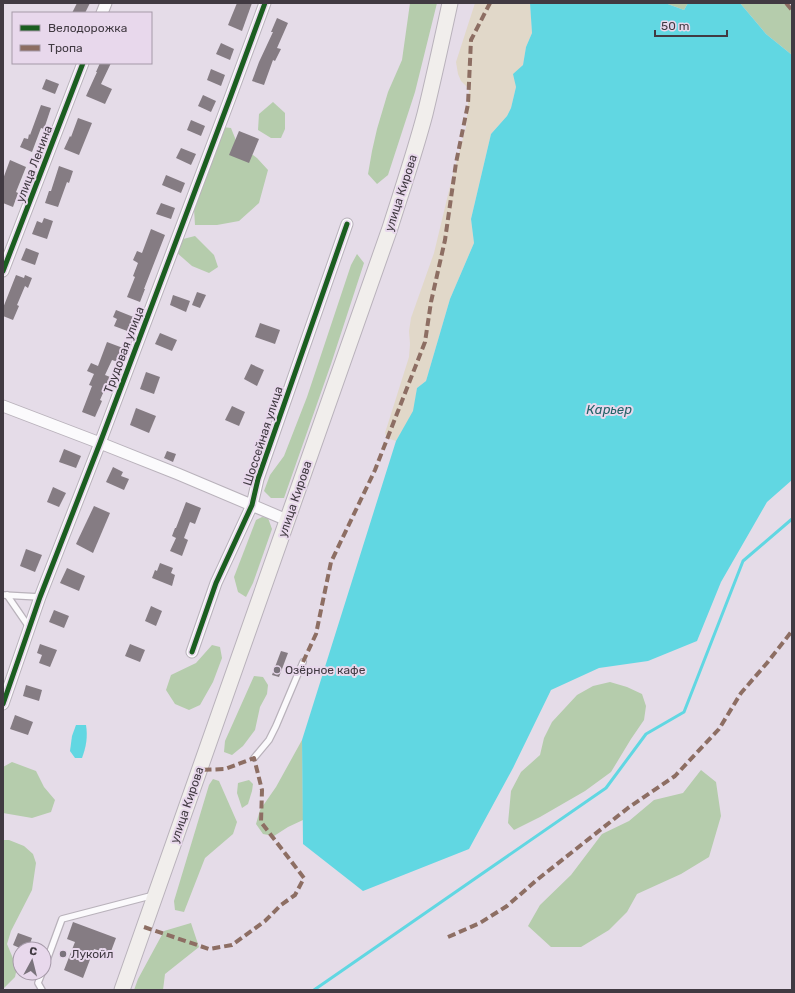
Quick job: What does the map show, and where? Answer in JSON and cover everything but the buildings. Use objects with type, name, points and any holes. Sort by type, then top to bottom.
[{"type":"main road","name":"улица Кирова","points":[[122,990],[390,228],[412,160],[424,115],[450,3]]},
{"type":"street","name":"Трудовая улица","points":[[3,704],[40,596],[100,443],[265,3]]},
{"type":"street","name":"улица Ленина","points":[[3,272],[83,64]]},
{"type":"street","name":"Шоссейная улица","points":[[192,652],[216,583],[252,505],[258,479],[347,224]]},
{"type":"street","points":[[3,406],[178,474],[287,520]]},
{"type":"lane","points":[[5,595],[40,596]]},
{"type":"lane","points":[[5,595],[29,627]]},
{"type":"lane","points":[[254,758],[269,740],[303,662]]},
{"type":"lane","points":[[52,946],[62,919],[156,894]]},
{"type":"lane","points":[[39,981],[38,983],[42,990]]},
{"type":"green space","points":[[410,3],[437,3],[415,92],[388,175],[377,184],[368,174],[372,151],[388,92],[402,60]]},
{"type":"green space","points":[[665,3],[688,3],[684,10]]},
{"type":"green space","points":[[740,3],[783,3],[792,10],[792,55],[766,34]]},
{"type":"green space","points":[[273,102],[285,113],[285,129],[281,138],[271,138],[258,130],[259,114]]},
{"type":"green space","points":[[223,127],[231,128],[237,143],[257,158],[268,170],[259,203],[239,221],[217,225],[195,225],[194,209]]},
{"type":"green space","points":[[195,236],[214,255],[218,267],[209,273],[192,266],[176,252],[183,239]]},
{"type":"green space","points":[[357,254],[364,263],[331,364],[284,498],[271,498],[264,491],[270,475],[284,456],[307,397],[351,265]]},
{"type":"green space","points":[[262,517],[268,518],[272,529],[253,583],[246,597],[238,592],[234,577],[256,520]]},
{"type":"green space","points":[[212,645],[220,647],[222,658],[213,682],[200,705],[189,710],[175,704],[166,690],[171,675],[196,663]]},
{"type":"green space","points":[[254,676],[263,677],[268,685],[267,694],[260,707],[255,730],[243,746],[232,755],[224,752],[225,741]]},
{"type":"green space","points":[[610,682],[627,687],[642,694],[646,706],[644,720],[611,772],[585,791],[514,830],[508,823],[511,791],[521,772],[540,755],[544,738],[552,722],[577,695],[593,686]]},
{"type":"green space","points":[[302,740],[303,820],[274,836],[263,834],[256,824],[260,810],[276,787]]},
{"type":"green space","points":[[12,762],[36,771],[44,787],[55,800],[51,812],[32,818],[3,813],[3,767]]},
{"type":"green space","points":[[701,770],[716,782],[721,816],[709,857],[681,874],[637,894],[627,912],[609,930],[581,947],[551,947],[528,926],[540,905],[571,875],[602,834],[629,821],[654,800],[683,793]]},
{"type":"green space","points":[[213,779],[219,781],[237,822],[233,834],[205,858],[184,912],[175,910],[174,901],[209,785]]},
{"type":"green space","points":[[249,780],[253,784],[252,791],[248,804],[242,808],[237,793],[238,783]]},
{"type":"green space","points":[[3,840],[9,840],[24,846],[33,854],[36,863],[32,890],[11,931],[7,944],[12,956],[12,980],[3,989],[4,889]]},
{"type":"green space","points":[[191,923],[199,947],[165,974],[163,990],[134,990],[138,979],[164,931]]},
{"type":"sand","points":[[475,3],[530,3],[532,33],[526,47],[523,65],[514,74],[516,87],[511,108],[507,116],[491,134],[471,219],[474,243],[450,299],[426,381],[417,388],[414,411],[396,441],[387,438],[385,433],[409,357],[409,331],[411,318],[434,253],[466,127],[469,89],[461,81],[456,62]]},
{"type":"water","name":"Карьер","points":[[530,3],[665,3],[684,10],[688,3],[740,3],[766,34],[792,55],[792,480],[767,502],[721,582],[697,641],[648,661],[599,668],[551,690],[513,768],[469,849],[363,891],[303,844],[302,740],[396,441],[413,411],[417,388],[426,381],[450,299],[474,243],[471,219],[491,134],[507,116],[511,108],[516,87],[513,74],[523,65],[526,47],[532,33]]},
{"type":"water","points":[[76,725],[86,725],[87,734],[85,750],[82,758],[75,758],[70,751],[72,736]]},
{"type":"waterway","points":[[314,990],[606,788],[646,734],[684,712],[743,561],[792,519]]},
{"type":"marked path","points":[[303,662],[316,634],[331,562],[375,470],[425,342],[431,302],[445,240],[456,163],[468,104],[471,40],[490,3]]},
{"type":"marked path","points":[[786,3],[792,10]]},
{"type":"marked path","points":[[448,937],[480,923],[507,906],[538,879],[628,808],[675,776],[719,729],[741,693],[792,631]]},
{"type":"marked path","points":[[144,927],[209,949],[232,945],[265,921],[281,905],[295,895],[304,878],[261,822],[262,790],[254,758],[225,769],[200,770]]},
{"type":"cycle path","points":[[3,704],[40,597],[100,443],[265,3]]},
{"type":"cycle path","points":[[3,271],[83,64]]},
{"type":"cycle path","points":[[192,652],[216,583],[252,505],[258,479],[347,224]]},
{"type":"place","name":"Озёрное кафе","points":[[277,670]]},
{"type":"place","name":"Лукойл","points":[[63,954]]}]
